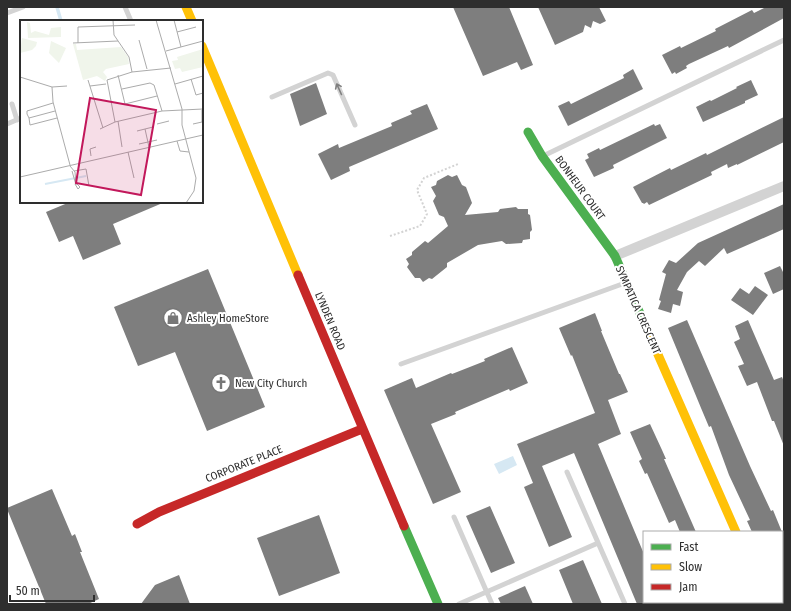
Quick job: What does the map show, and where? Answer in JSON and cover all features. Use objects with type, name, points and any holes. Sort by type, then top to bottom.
[{"type":"street","points":[[186,7],[192,20]]},
{"type":"street","name":"LYNDEN ROAD","points":[[203,50],[362,429],[438,604]]},
{"type":"street","name":"BONHEUR COURT","points":[[528,132],[542,156],[614,256]]},
{"type":"street","name":"SYMPATICA CRESCENT","points":[[736,531],[614,256],[784,186]]},
{"type":"street","name":"CORPORATE PLACE","points":[[137,524],[159,512],[362,429]]},
{"type":"lane","points":[[7,13],[23,7]]},
{"type":"lane","points":[[125,7],[131,20]]},
{"type":"lane","points":[[542,156],[784,40]]},
{"type":"lane","points":[[272,97],[328,73],[333,75],[355,125]]},
{"type":"lane","points":[[7,124],[19,119],[12,104]]},
{"type":"lane","points":[[401,364],[626,282]]},
{"type":"lane","points":[[567,472],[625,604]]},
{"type":"lane","points":[[454,517],[492,604]]},
{"type":"lane","points":[[459,604],[598,543]]},
{"type":"path","points":[[390,236],[420,226],[427,214],[417,190],[424,178],[458,164]]},
{"type":"water","points":[[513,456],[517,465],[499,474],[494,464]]},
{"type":"building","points":[[453,7],[509,7],[533,65],[521,70],[517,62],[483,76]]},
{"type":"building","points":[[538,7],[599,7],[606,21],[600,24],[593,21],[591,28],[585,25],[583,32],[555,45]]},
{"type":"building","points":[[766,7],[784,7],[784,18],[729,48],[728,46],[689,64],[686,66],[687,68],[676,74],[675,72],[672,74],[662,55],[680,46],[681,48],[716,31],[715,29],[752,10],[754,13]]},
{"type":"building","points":[[633,69],[643,89],[568,126],[558,106],[569,101],[571,104],[624,78],[623,75]]},
{"type":"building","points":[[751,80],[758,95],[745,101],[745,103],[703,122],[696,107],[710,100],[711,101]]},
{"type":"building","points":[[316,83],[327,114],[300,126],[290,94]]},
{"type":"building","points":[[427,104],[438,129],[349,167],[350,171],[331,180],[318,154],[338,144],[339,148],[392,126],[391,123],[412,114],[410,111]]},
{"type":"building","points":[[784,117],[784,142],[737,165],[728,168],[727,164],[711,172],[712,175],[649,205],[647,202],[644,204],[642,203],[633,187],[670,168],[671,170],[706,153],[707,155]]},
{"type":"building","points":[[654,124],[655,126],[660,124],[667,138],[613,165],[614,168],[594,177],[585,160],[589,158],[587,154],[599,148],[600,150]]},
{"type":"building","points":[[448,175],[452,177],[457,175],[462,185],[466,187],[472,203],[465,215],[498,212],[500,209],[516,207],[518,209],[528,209],[532,230],[530,232],[530,239],[523,240],[522,243],[506,244],[502,241],[478,245],[447,263],[447,267],[432,279],[429,278],[423,282],[420,278],[415,278],[407,267],[409,264],[406,259],[412,255],[412,252],[425,241],[428,243],[448,226],[444,217],[439,215],[433,201],[436,196],[431,187],[436,185],[437,181]]},
{"type":"building","points":[[68,203],[163,203],[113,224],[121,244],[83,260],[73,236],[59,242],[46,212]]},
{"type":"building","points":[[784,204],[784,229],[727,254],[724,248],[705,266],[699,261],[687,272],[677,290],[683,292],[680,306],[673,304],[671,313],[658,309],[666,274],[662,272],[669,260],[676,263],[698,243]]},
{"type":"building","points":[[780,266],[784,274],[784,289],[773,294],[764,273]]},
{"type":"building","points":[[208,269],[265,407],[207,431],[175,352],[138,366],[114,307]]},
{"type":"building","points":[[755,286],[768,295],[753,315],[731,300],[740,288],[749,294]]},
{"type":"building","points":[[595,313],[601,331],[628,392],[608,400],[621,434],[598,444],[643,552],[644,604],[637,604],[574,453],[542,466],[572,537],[549,547],[524,487],[533,483],[517,444],[595,413],[572,355],[571,356],[559,328]]},
{"type":"building","points":[[687,320],[750,466],[771,511],[773,510],[782,531],[752,531],[747,521],[750,520],[729,475],[711,426],[709,427],[668,328]]},
{"type":"building","points":[[748,320],[774,380],[782,377],[784,382],[784,446],[774,421],[772,421],[757,382],[747,386],[738,366],[744,364],[734,342],[740,339],[735,326]]},
{"type":"building","points":[[512,347],[528,383],[510,391],[509,389],[431,424],[461,492],[433,504],[384,390],[412,378],[416,388],[451,373],[452,374],[485,361],[484,359]]},
{"type":"building","points":[[650,424],[696,531],[680,531],[675,520],[669,523],[647,473],[645,474],[639,461],[642,459],[630,432]]},
{"type":"building","points":[[52,489],[72,536],[75,534],[82,552],[80,552],[99,599],[88,604],[46,604],[7,509]]},
{"type":"building","points":[[490,506],[515,563],[491,573],[466,516]]},
{"type":"building","points":[[319,515],[340,573],[279,596],[257,538]]},
{"type":"building","points":[[583,560],[602,604],[573,604],[559,570]]},
{"type":"building","points":[[179,575],[190,604],[141,604],[155,585]]},
{"type":"building","points":[[525,586],[533,604],[501,604],[498,598]]},
{"type":"waterway","points":[[57,7],[61,20]]},
{"type":"traffic: fast","points":[[528,132],[542,156],[615,256],[645,325]]},
{"type":"traffic: fast","points":[[404,526],[438,604]]},
{"type":"traffic: slow","points":[[186,7],[192,20]]},
{"type":"traffic: slow","points":[[203,48],[298,275]]},
{"type":"traffic: slow","points":[[645,325],[736,531]]},
{"type":"traffic: jam","points":[[298,275],[404,526]]},
{"type":"traffic: jam","points":[[137,524],[159,512],[362,429]]},
{"type":"place","name":"Ashley HomeStore","points":[[173,318]]},
{"type":"place","name":"New City Church","points":[[221,383]]}]
